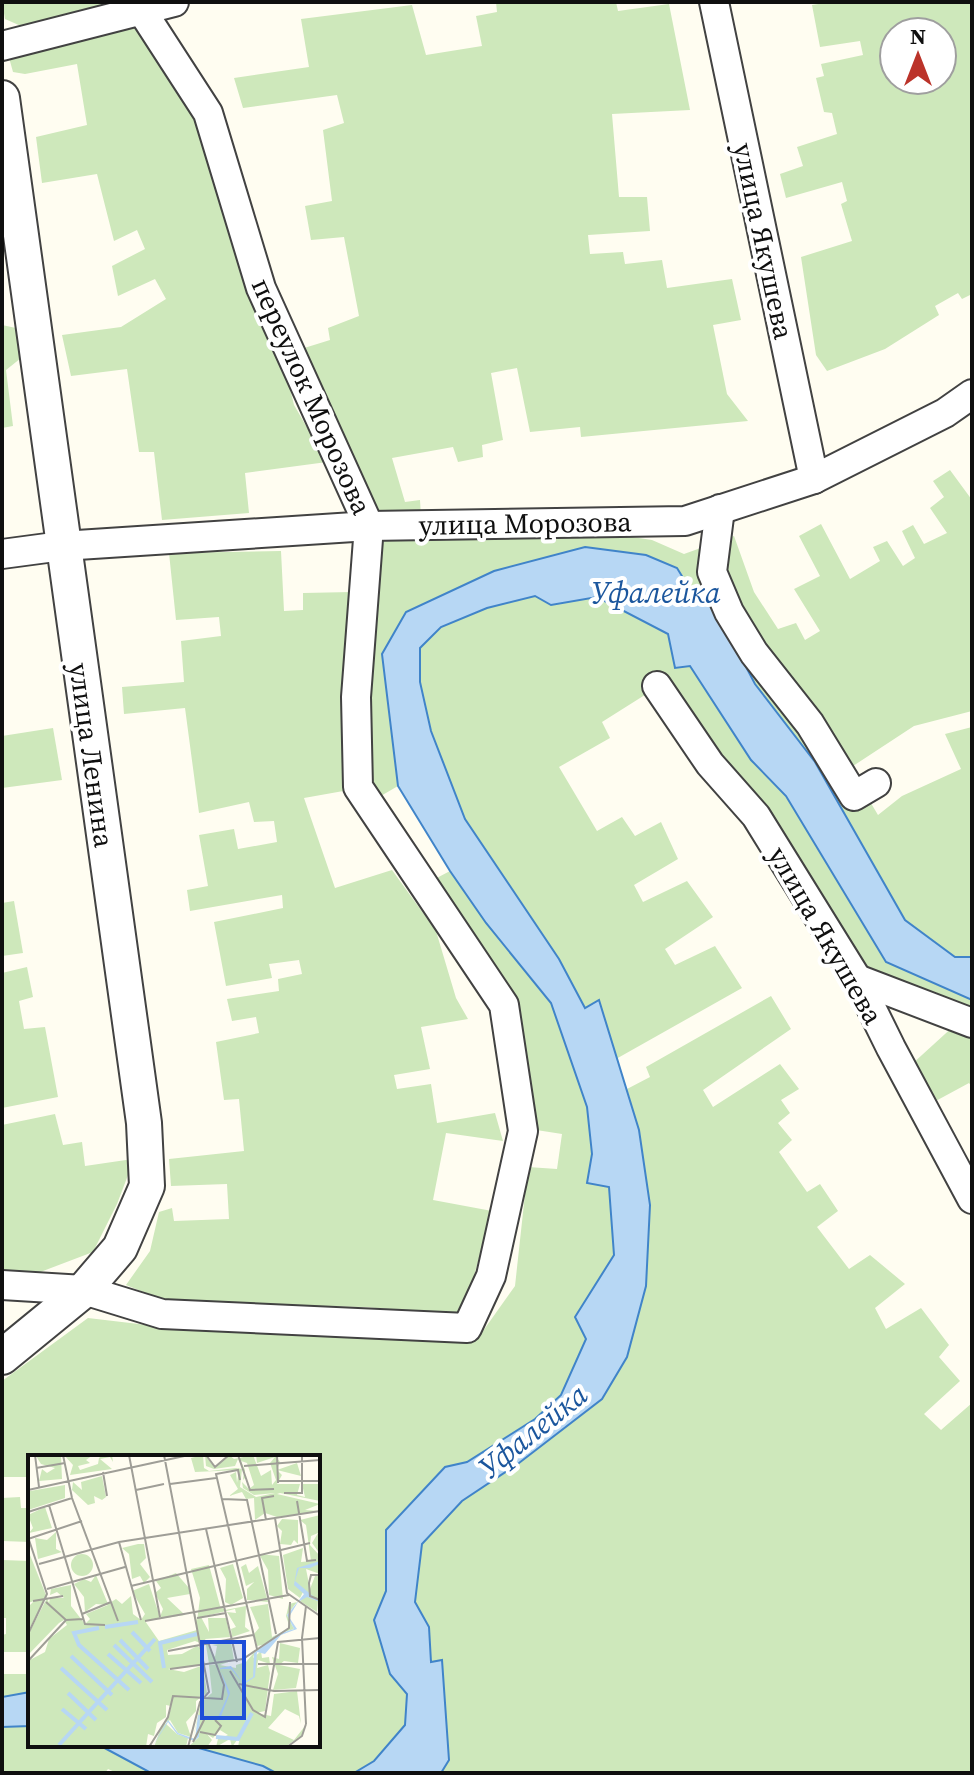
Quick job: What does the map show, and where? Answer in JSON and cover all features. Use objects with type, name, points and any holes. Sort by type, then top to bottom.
[{"type":"street","points":[[2,46],[174,2]]},
{"type":"street","name":"улица Якушева","points":[[714,2],[814,479]]},
{"type":"street","name":"переулок Морозова","points":[[84,1290],[162,1314],[467,1328],[491,1276],[523,1131],[504,1005],[358,787],[356,697],[369,526],[261,288],[208,113],[142,11]]},
{"type":"street","name":"улица Ленина","points":[[2,98],[144,1123],[147,1186],[120,1248],[84,1290],[2,1357]]},
{"type":"street","name":"улица Морозова","points":[[2,554],[62,546],[369,526],[685,521],[814,479],[945,413],[972,394]]},
{"type":"street","points":[[720,509],[712,572],[729,612],[754,653],[810,724],[854,796],[876,783]]},
{"type":"street","name":"улица Якушева","points":[[657,686],[710,764],[756,816],[857,979],[972,1199]]},
{"type":"street","points":[[857,979],[972,1023]]},
{"type":"street","points":[[2,1285],[84,1290]]},
{"type":"green space","points":[[2,2],[111,2],[113,6],[40,25],[21,26],[5,19]]},
{"type":"green space","points":[[496,2],[616,2],[618,11],[669,4],[690,110],[612,114],[619,197],[647,197],[650,231],[588,235],[590,254],[623,252],[625,264],[662,260],[667,288],[732,279],[741,320],[713,325],[727,394],[748,421],[581,437],[580,427],[530,432],[517,368],[491,373],[503,440],[482,445],[483,457],[458,462],[453,447],[392,458],[405,502],[420,500],[421,517],[376,519],[301,349],[330,340],[328,328],[359,316],[344,237],[311,240],[305,206],[332,201],[323,130],[344,123],[337,95],[243,108],[234,78],[309,67],[301,19],[412,5],[426,55],[482,46],[476,16],[497,12]]},
{"type":"green space","points":[[831,2],[972,2],[972,294],[962,299],[958,293],[935,306],[939,315],[885,349],[827,371],[816,355],[801,257],[852,241],[841,204],[847,201],[842,182],[786,198],[780,174],[803,166],[797,147],[837,134],[832,113],[824,112],[816,78],[824,76],[821,64],[863,55],[860,41],[820,47],[812,5]]},
{"type":"green space","points":[[130,25],[159,49],[200,119],[283,360],[294,405],[327,462],[245,473],[249,513],[162,520],[154,452],[139,452],[127,369],[71,376],[62,335],[121,327],[166,299],[155,279],[118,296],[112,266],[145,249],[137,230],[114,241],[97,174],[42,183],[36,137],[87,125],[77,64],[25,74],[13,72],[8,54]]},
{"type":"green space","points":[[2,325],[16,328],[21,358],[6,370],[13,426],[2,428]]},
{"type":"green space","points":[[950,470],[972,500],[972,711],[914,726],[850,768],[878,815],[902,796],[961,769],[945,734],[972,727],[972,957],[955,957],[905,920],[815,762],[755,684],[713,605],[693,594],[677,568],[646,555],[585,548],[494,571],[382,654],[398,786],[379,797],[368,779],[368,671],[377,574],[384,540],[593,531],[652,540],[684,554],[734,536],[754,592],[778,629],[796,623],[805,640],[820,631],[794,589],[820,576],[799,536],[821,524],[850,579],[880,561],[873,547],[887,541],[903,566],[915,558],[902,531],[913,525],[924,544],[947,533],[930,508],[944,497],[933,481]]},
{"type":"green space","points":[[281,551],[284,611],[303,610],[303,593],[352,592],[341,707],[349,790],[304,798],[335,888],[392,870],[436,931],[456,998],[468,1019],[421,1027],[430,1069],[394,1075],[397,1089],[431,1084],[437,1123],[495,1113],[503,1141],[446,1133],[433,1200],[492,1211],[463,1316],[365,1307],[173,1304],[126,1285],[150,1251],[159,1212],[172,1208],[174,1221],[229,1219],[227,1184],[171,1186],[169,1159],[244,1151],[239,1099],[224,1100],[216,1042],[259,1033],[256,1017],[232,1021],[227,999],[279,991],[278,979],[302,974],[299,960],[269,964],[272,978],[226,986],[214,922],[283,908],[282,895],[190,911],[187,890],[208,886],[199,835],[234,829],[238,849],[277,842],[274,821],[254,822],[249,802],[199,813],[185,708],[124,714],[122,687],[184,682],[181,641],[221,636],[219,617],[176,620],[169,553]]},
{"type":"green space","points":[[535,596],[551,605],[597,597],[668,634],[675,667],[690,666],[751,760],[786,796],[886,962],[972,1000],[972,1014],[864,971],[667,681],[602,722],[610,738],[559,767],[597,831],[622,817],[635,836],[661,822],[678,859],[634,885],[643,902],[687,881],[713,917],[665,949],[675,965],[715,946],[742,988],[616,1059],[599,1000],[585,1009],[559,959],[465,819],[431,731],[420,682],[419,648],[441,627],[487,608]]},
{"type":"green space","points":[[53,728],[62,780],[2,788],[2,736]]},
{"type":"green space","points":[[450,871],[486,923],[551,1003],[587,1107],[592,1154],[587,1183],[609,1187],[614,1255],[575,1317],[587,1339],[561,1395],[535,1419],[467,1462],[444,1467],[386,1530],[386,1591],[374,1620],[390,1673],[407,1694],[405,1725],[374,1761],[354,1773],[276,1773],[263,1766],[195,1747],[320,1747],[320,1455],[28,1455],[28,1477],[2,1477],[2,1381],[88,1318],[164,1327],[478,1338],[515,1286],[528,1167],[557,1169],[562,1134],[530,1129],[513,1003],[431,881]]},
{"type":"green space","points":[[14,901],[23,953],[2,956],[2,903]]},
{"type":"green space","points":[[27,967],[33,997],[19,1001],[24,1029],[45,1027],[58,1097],[2,1108],[2,973]]},
{"type":"green space","points":[[771,996],[791,1029],[703,1090],[713,1107],[780,1064],[799,1089],[781,1100],[790,1113],[778,1123],[792,1140],[779,1152],[807,1192],[820,1184],[838,1211],[817,1227],[849,1269],[870,1255],[905,1284],[875,1308],[886,1329],[921,1308],[949,1345],[939,1357],[960,1381],[924,1414],[941,1430],[972,1403],[972,1773],[441,1773],[449,1760],[441,1660],[431,1663],[429,1627],[415,1602],[422,1544],[462,1501],[519,1463],[602,1399],[646,1286],[650,1205],[639,1130],[627,1089],[650,1077],[646,1067]]},
{"type":"green space","points":[[956,1024],[972,1031],[972,1087],[969,1083],[932,1103],[911,1065]]},
{"type":"green space","points":[[55,1114],[63,1145],[82,1142],[85,1166],[126,1160],[133,1162],[117,1204],[93,1252],[22,1279],[2,1278],[2,1125]]},
{"type":"green space","points":[[20,1497],[21,1508],[28,1508],[28,1542],[2,1541],[2,1498]]},
{"type":"green space","points":[[2,1560],[28,1561],[28,1652],[2,1652],[6,1618],[2,1618]]},
{"type":"green space","points":[[2,1674],[28,1674],[28,1692],[2,1697]]},
{"type":"green space","points":[[28,1726],[28,1747],[103,1747],[152,1773],[117,1773],[108,1769],[105,1773],[2,1773],[2,1727]]},
{"type":"water","name":"Уфалейка","points":[[585,547],[646,555],[677,568],[693,594],[713,604],[755,684],[815,762],[905,920],[955,957],[972,957],[972,1000],[886,962],[786,796],[751,760],[690,666],[675,668],[668,634],[597,597],[551,605],[535,596],[487,608],[441,627],[420,648],[420,682],[431,731],[465,819],[559,959],[585,1008],[599,1000],[639,1130],[650,1205],[646,1286],[627,1357],[602,1399],[519,1463],[462,1501],[422,1544],[415,1602],[429,1627],[431,1662],[442,1660],[449,1760],[441,1773],[354,1773],[374,1761],[405,1725],[407,1694],[390,1674],[374,1620],[386,1591],[386,1530],[445,1467],[467,1462],[535,1419],[561,1395],[586,1339],[575,1317],[614,1255],[609,1187],[587,1183],[592,1154],[587,1107],[551,1003],[486,923],[398,786],[382,654],[406,612],[494,571]]},
{"type":"water","points":[[28,1692],[28,1726],[2,1727],[2,1697]]},
{"type":"water","points":[[103,1747],[195,1747],[263,1766],[276,1773],[151,1773]]}]
